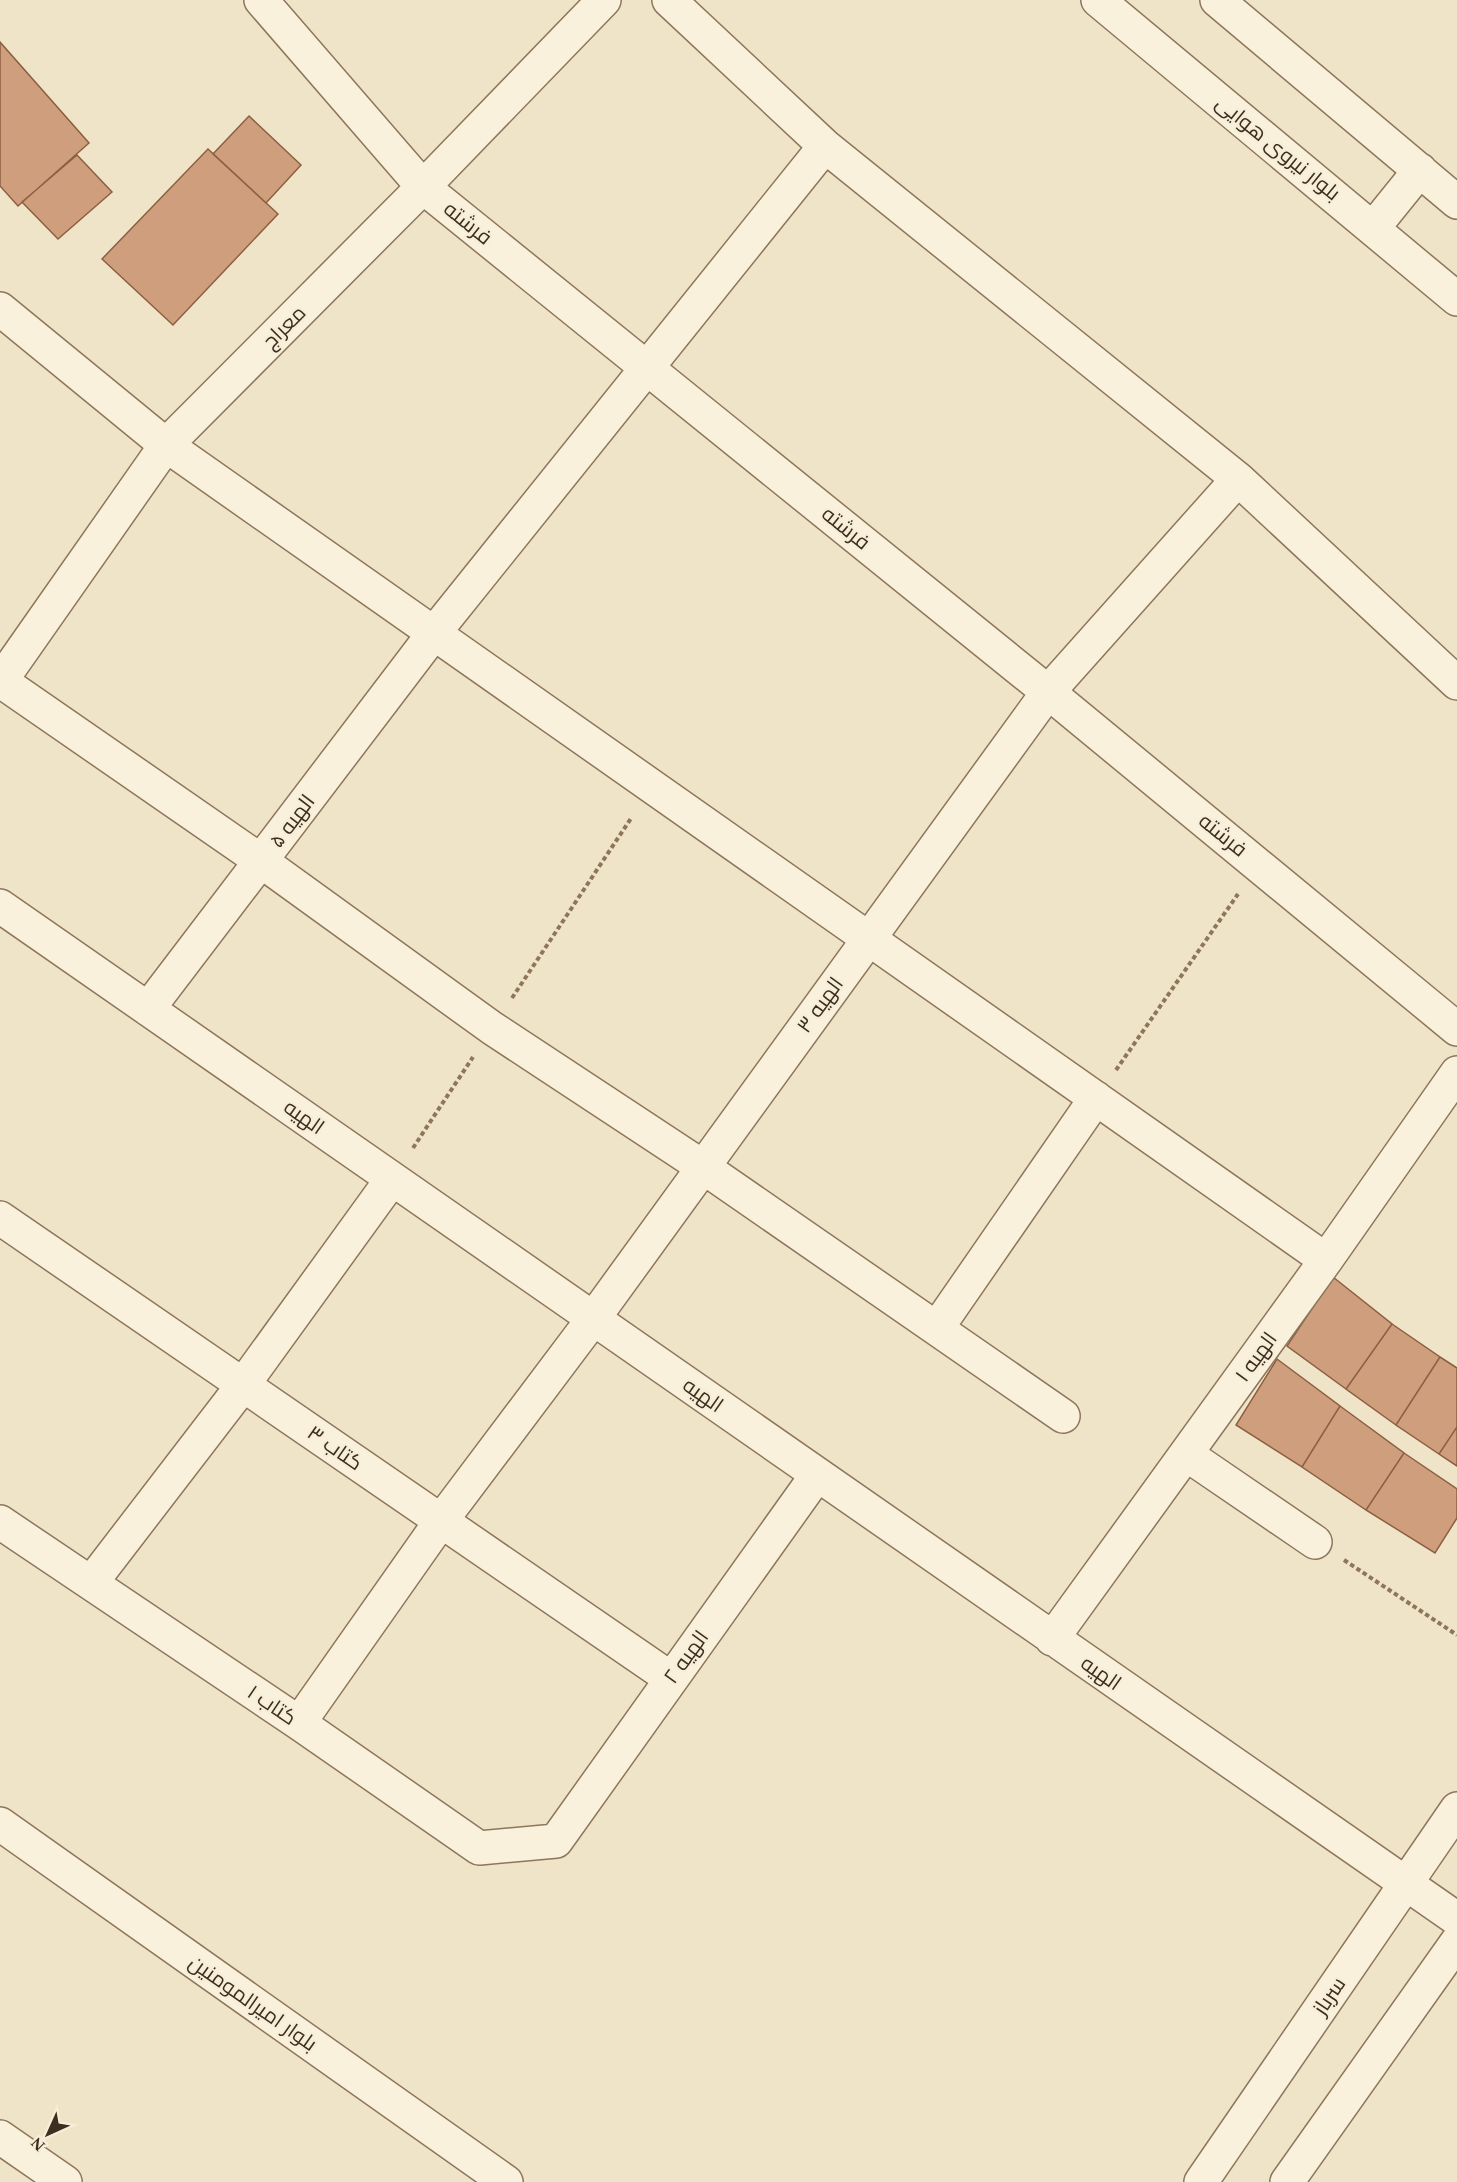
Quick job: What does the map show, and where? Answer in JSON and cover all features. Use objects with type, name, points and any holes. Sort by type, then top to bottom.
[{"type":"street","name":"فرشته","points":[[261,0],[423,187],[1048,692],[1457,1029]]},
{"type":"street","name":"معراج","points":[[0,681],[166,445],[423,187],[604,0]]},
{"type":"street","points":[[669,0],[825,146],[1238,479],[1457,682]]},
{"type":"street","name":"بلوار نیروی هوایی","points":[[1098,0],[1457,298]]},
{"type":"street","points":[[1217,0],[1457,202]]},
{"type":"street","name":"الهیه ۵","points":[[148,1009],[435,633],[825,146]]},
{"type":"street","points":[[1374,227],[1420,170]]},
{"type":"street","points":[[0,309],[166,445],[1326,1260]]},
{"type":"street","name":"الهیه ۳","points":[[299,1723],[441,1521],[593,1319],[1048,692],[1238,479]]},
{"type":"street","points":[[0,681],[261,861],[492,1028],[703,1167],[1063,1416]]},
{"type":"street","name":"الهیه","points":[[0,906],[1457,1919]]},
{"type":"street","name":"الهیه ۱","points":[[1052,1639],[1326,1260],[1457,1073]]},
{"type":"street","points":[[937,1328],[1096,1098]]},
{"type":"street","points":[[91,1583],[243,1385],[392,1179]]},
{"type":"street","name":"کتاب ۳","points":[[0,1218],[670,1678]]},
{"type":"street","points":[[1186,1454],[1316,1542]]},
{"type":"street","name":"الهیه ۲","points":[[556,1841],[670,1678],[817,1475]]},
{"type":"street","name":"کتاب ۱","points":[[0,1522],[299,1723],[479,1848],[556,1841]]},
{"type":"street","name":"سرباز","points":[[1201,2182],[1457,1809]]},
{"type":"street","name":"بلوار امیرالمومنین","points":[[0,1824],[506,2182]]},
{"type":"street","points":[[1287,2182],[1457,1942]]},
{"type":"street","points":[[0,2137],[64,2182]]},
{"type":"path","points":[[392,1179],[652,786]]},
{"type":"path","points":[[1096,1098],[1259,865]]},
{"type":"path","points":[[1316,1542],[1457,1635]]},
{"type":"building","points":[[0,42],[89,143],[18,206],[0,186]]},
{"type":"building","points":[[249,116],[301,165],[266,203],[213,154]]},
{"type":"building","points":[[208,149],[278,214],[173,325],[102,259]]},
{"type":"building","points":[[77,155],[112,192],[58,239],[22,202]]},
{"type":"building","points":[[1333,1277],[1392,1324],[1346,1389],[1287,1346]]},
{"type":"building","points":[[1392,1324],[1440,1357],[1396,1425],[1346,1389]]},
{"type":"building","points":[[1440,1357],[1457,1368],[1457,1427],[1439,1454],[1396,1425]]},
{"type":"building","points":[[1277,1359],[1340,1406],[1302,1467],[1236,1425]]},
{"type":"building","points":[[1340,1406],[1404,1453],[1366,1510],[1302,1467]]},
{"type":"building","points":[[1457,1427],[1457,1466],[1439,1454]]},
{"type":"building","points":[[1404,1453],[1457,1489],[1457,1518],[1435,1553],[1366,1510]]}]
